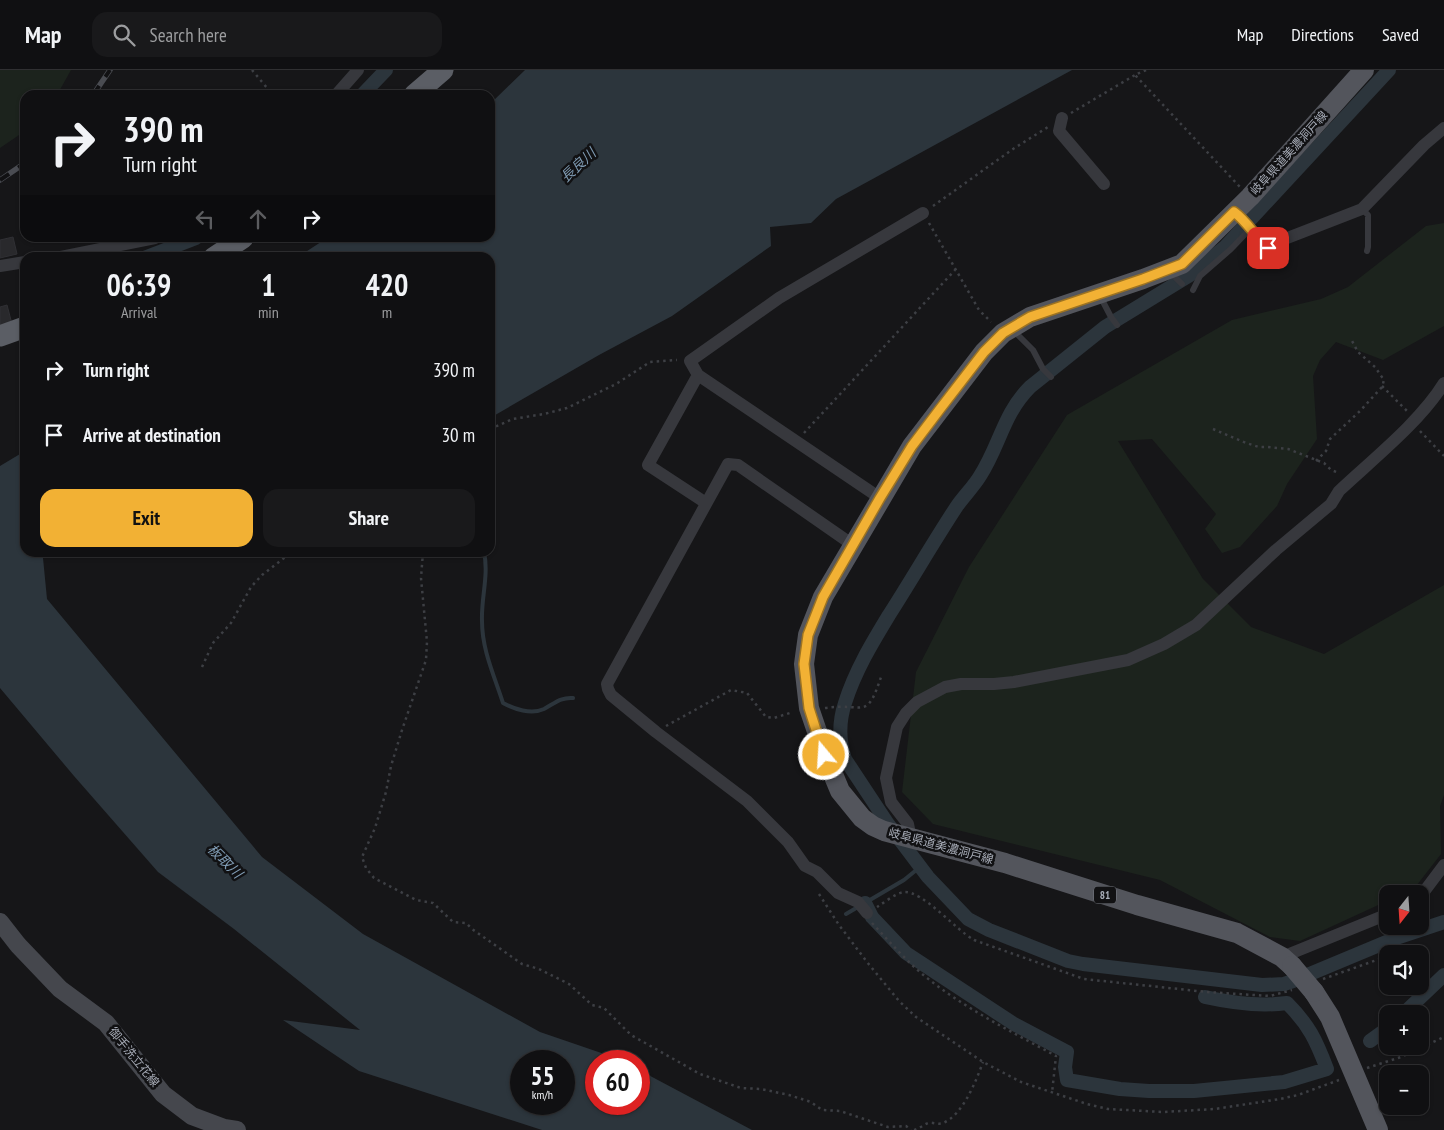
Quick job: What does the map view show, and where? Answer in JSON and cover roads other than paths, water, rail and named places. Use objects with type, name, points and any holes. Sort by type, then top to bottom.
[{"type":"highway","points":[[420,90],[443,70]]},
{"type":"highway","points":[[222,252],[237,242]]},
{"type":"highway","points":[[0,336],[20,329]]},
{"type":"main road","name":"岐阜県道美濃洞戸線","points":[[1364,70],[1250,197],[1243,220],[1172,273],[1099,294],[1030,317],[1007,331],[984,352],[912,446],[880,498],[823,597],[808,635],[804,664],[810,709],[824,755],[840,791],[862,818],[884,832],[1005,863],[1137,905],[1237,933],[1287,962],[1312,986],[1330,1017],[1378,1130]]},
{"type":"main road","name":"御手洗立花線","points":[[2,928],[60,989],[106,1023],[163,1094],[192,1116],[224,1128],[237,1130]]},
{"type":"street","points":[[340,90],[358,70]]},
{"type":"street","points":[[1062,118],[1058,131],[1104,184]]},
{"type":"street","points":[[1277,242],[1362,209],[1424,145],[1444,128]]},
{"type":"street","points":[[880,498],[698,375],[690,361],[779,298],[923,213]]},
{"type":"street","points":[[86,252],[135,242]]},
{"type":"street","points":[[0,266],[20,263]]},
{"type":"street","points":[[698,375],[648,465],[706,503]]},
{"type":"street","points":[[908,838],[908,824],[892,802],[886,778],[897,727],[906,713],[917,702],[945,687],[961,684],[1014,682],[1128,660],[1164,644],[1196,625],[1270,556],[1332,504],[1338,491],[1413,421],[1435,398],[1444,383]]},
{"type":"street","points":[[853,545],[738,464],[728,464],[607,684],[611,695],[656,732],[747,801],[788,842],[805,866],[817,872],[838,893],[858,902],[867,913]]},
{"type":"street","points":[[1429,885],[1444,865]]},
{"type":"street","points":[[1287,962],[1379,918]]},
{"type":"lane","points":[[1362,209],[1368,215],[1368,246],[1366,252]]},
{"type":"lane","points":[[1193,290],[1200,276],[1231,249],[1243,220],[1268,248],[1277,242]]},
{"type":"lane","points":[[1172,273],[1182,284]]},
{"type":"lane","points":[[1099,294],[1117,325]]},
{"type":"lane","points":[[1007,331],[1033,350],[1043,369],[1051,377]]},
{"type":"water","name":"長良川","points":[[525,70],[1072,70],[836,199],[811,223],[770,227],[771,246],[672,316],[599,355],[495,415],[495,252],[306,252],[321,242],[495,242],[495,99]]},
{"type":"water","name":"板取川","points":[[20,454],[20,557],[47,557],[43,558],[47,599],[262,857],[363,934],[540,1032],[593,1050],[585,1050],[585,1115],[650,1115],[650,1076],[752,1130],[542,1130],[359,1071],[283,1020],[360,1030],[234,929],[158,872],[0,688],[0,466]]},
{"type":"waterway","points":[[367,90],[386,70]]},
{"type":"waterway","points":[[1389,70],[1225,247],[1190,275],[1105,327],[1030,387],[1021,397],[980,476],[948,519],[864,658],[845,703],[841,724],[841,738],[845,759],[888,824],[928,877],[968,919],[989,930],[1068,961],[1262,985],[1284,984],[1396,938],[1444,922]]},
{"type":"waterway","points":[[160,252],[186,242]]},
{"type":"waterway","points":[[485,557],[486,569],[482,612],[484,642],[503,703],[517,709],[539,711],[561,699],[573,698]]},
{"type":"waterway","points":[[846,914],[904,880],[920,867]]},
{"type":"waterway","points":[[865,903],[872,917],[906,953],[1014,1024],[1067,1052],[1065,1067],[1067,1080],[1120,1089],[1194,1091],[1284,1082],[1327,1069],[1311,1033],[1287,1003],[1246,1004],[1205,997]]},
{"type":"waterway","points":[[1412,1005],[1444,975]]},
{"type":"waterway","points":[[1370,1041],[1379,1034]]},
{"type":"railway","points":[[96,90],[110,70]]},
{"type":"railway","points":[[0,180],[20,166]]}]
